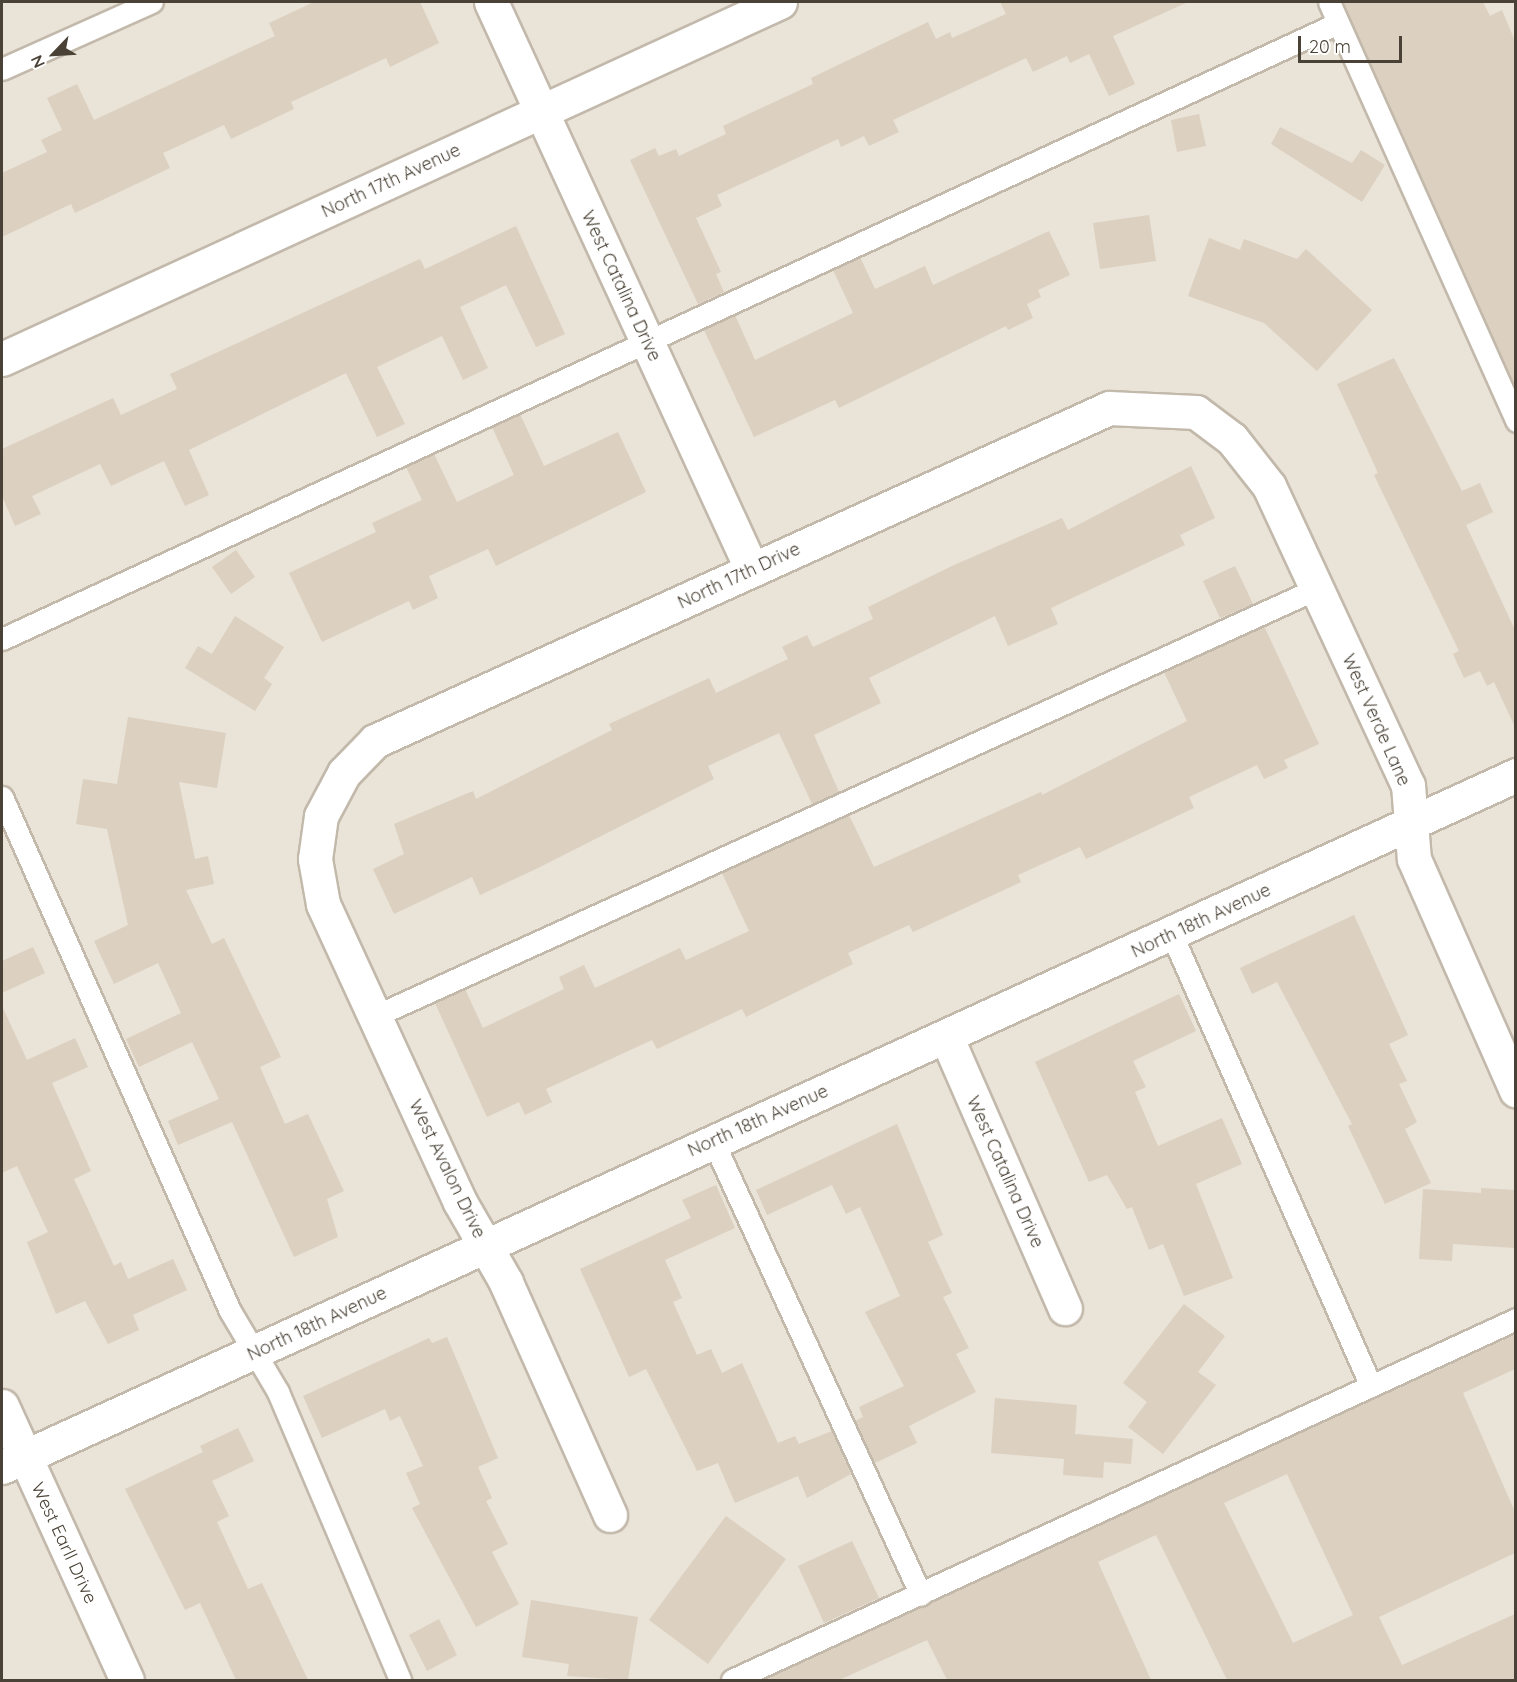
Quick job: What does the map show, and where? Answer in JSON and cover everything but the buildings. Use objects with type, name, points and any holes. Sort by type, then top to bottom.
[{"type":"street","name":"West Catalina Drive","points":[[491,2],[752,570]]},
{"type":"street","name":"North 17th Avenue","points":[[2,359],[780,2]]},
{"type":"street","name":"North 17th Drive","points":[[321,816],[344,773],[375,741],[1108,408],[1196,412]]},
{"type":"street","name":"West Verde Lane","points":[[1196,412],[1232,439],[1269,486],[1408,785],[1414,859],[1515,1090]]},
{"type":"street","name":"North 18th Avenue","points":[[13,1462],[713,1141],[1172,935],[1515,775]]},
{"type":"street","name":"West Avalon Drive","points":[[321,816],[315,859],[322,904],[610,1515]]},
{"type":"street","name":"West Catalina Drive","points":[[946,1036],[1065,1308]]},
{"type":"street","name":"West Earll Drive","points":[[2,1406],[13,1462],[127,1680]]},
{"type":"lane","points":[[2,69],[152,2]]},
{"type":"lane","points":[[1329,2],[1515,421]]},
{"type":"lane","points":[[2,639],[645,339],[1338,23]]},
{"type":"lane","points":[[375,1017],[1316,589]]},
{"type":"lane","points":[[2,797],[230,1311],[278,1392],[400,1680]]},
{"type":"lane","points":[[1172,935],[1371,1386]]},
{"type":"lane","points":[[713,1141],[921,1595]]},
{"type":"lane","points":[[732,1680],[921,1595],[1515,1319]]},
{"type":"shaded area","points":[[2,2],[1515,2],[1515,1680],[2,1680]]}]
